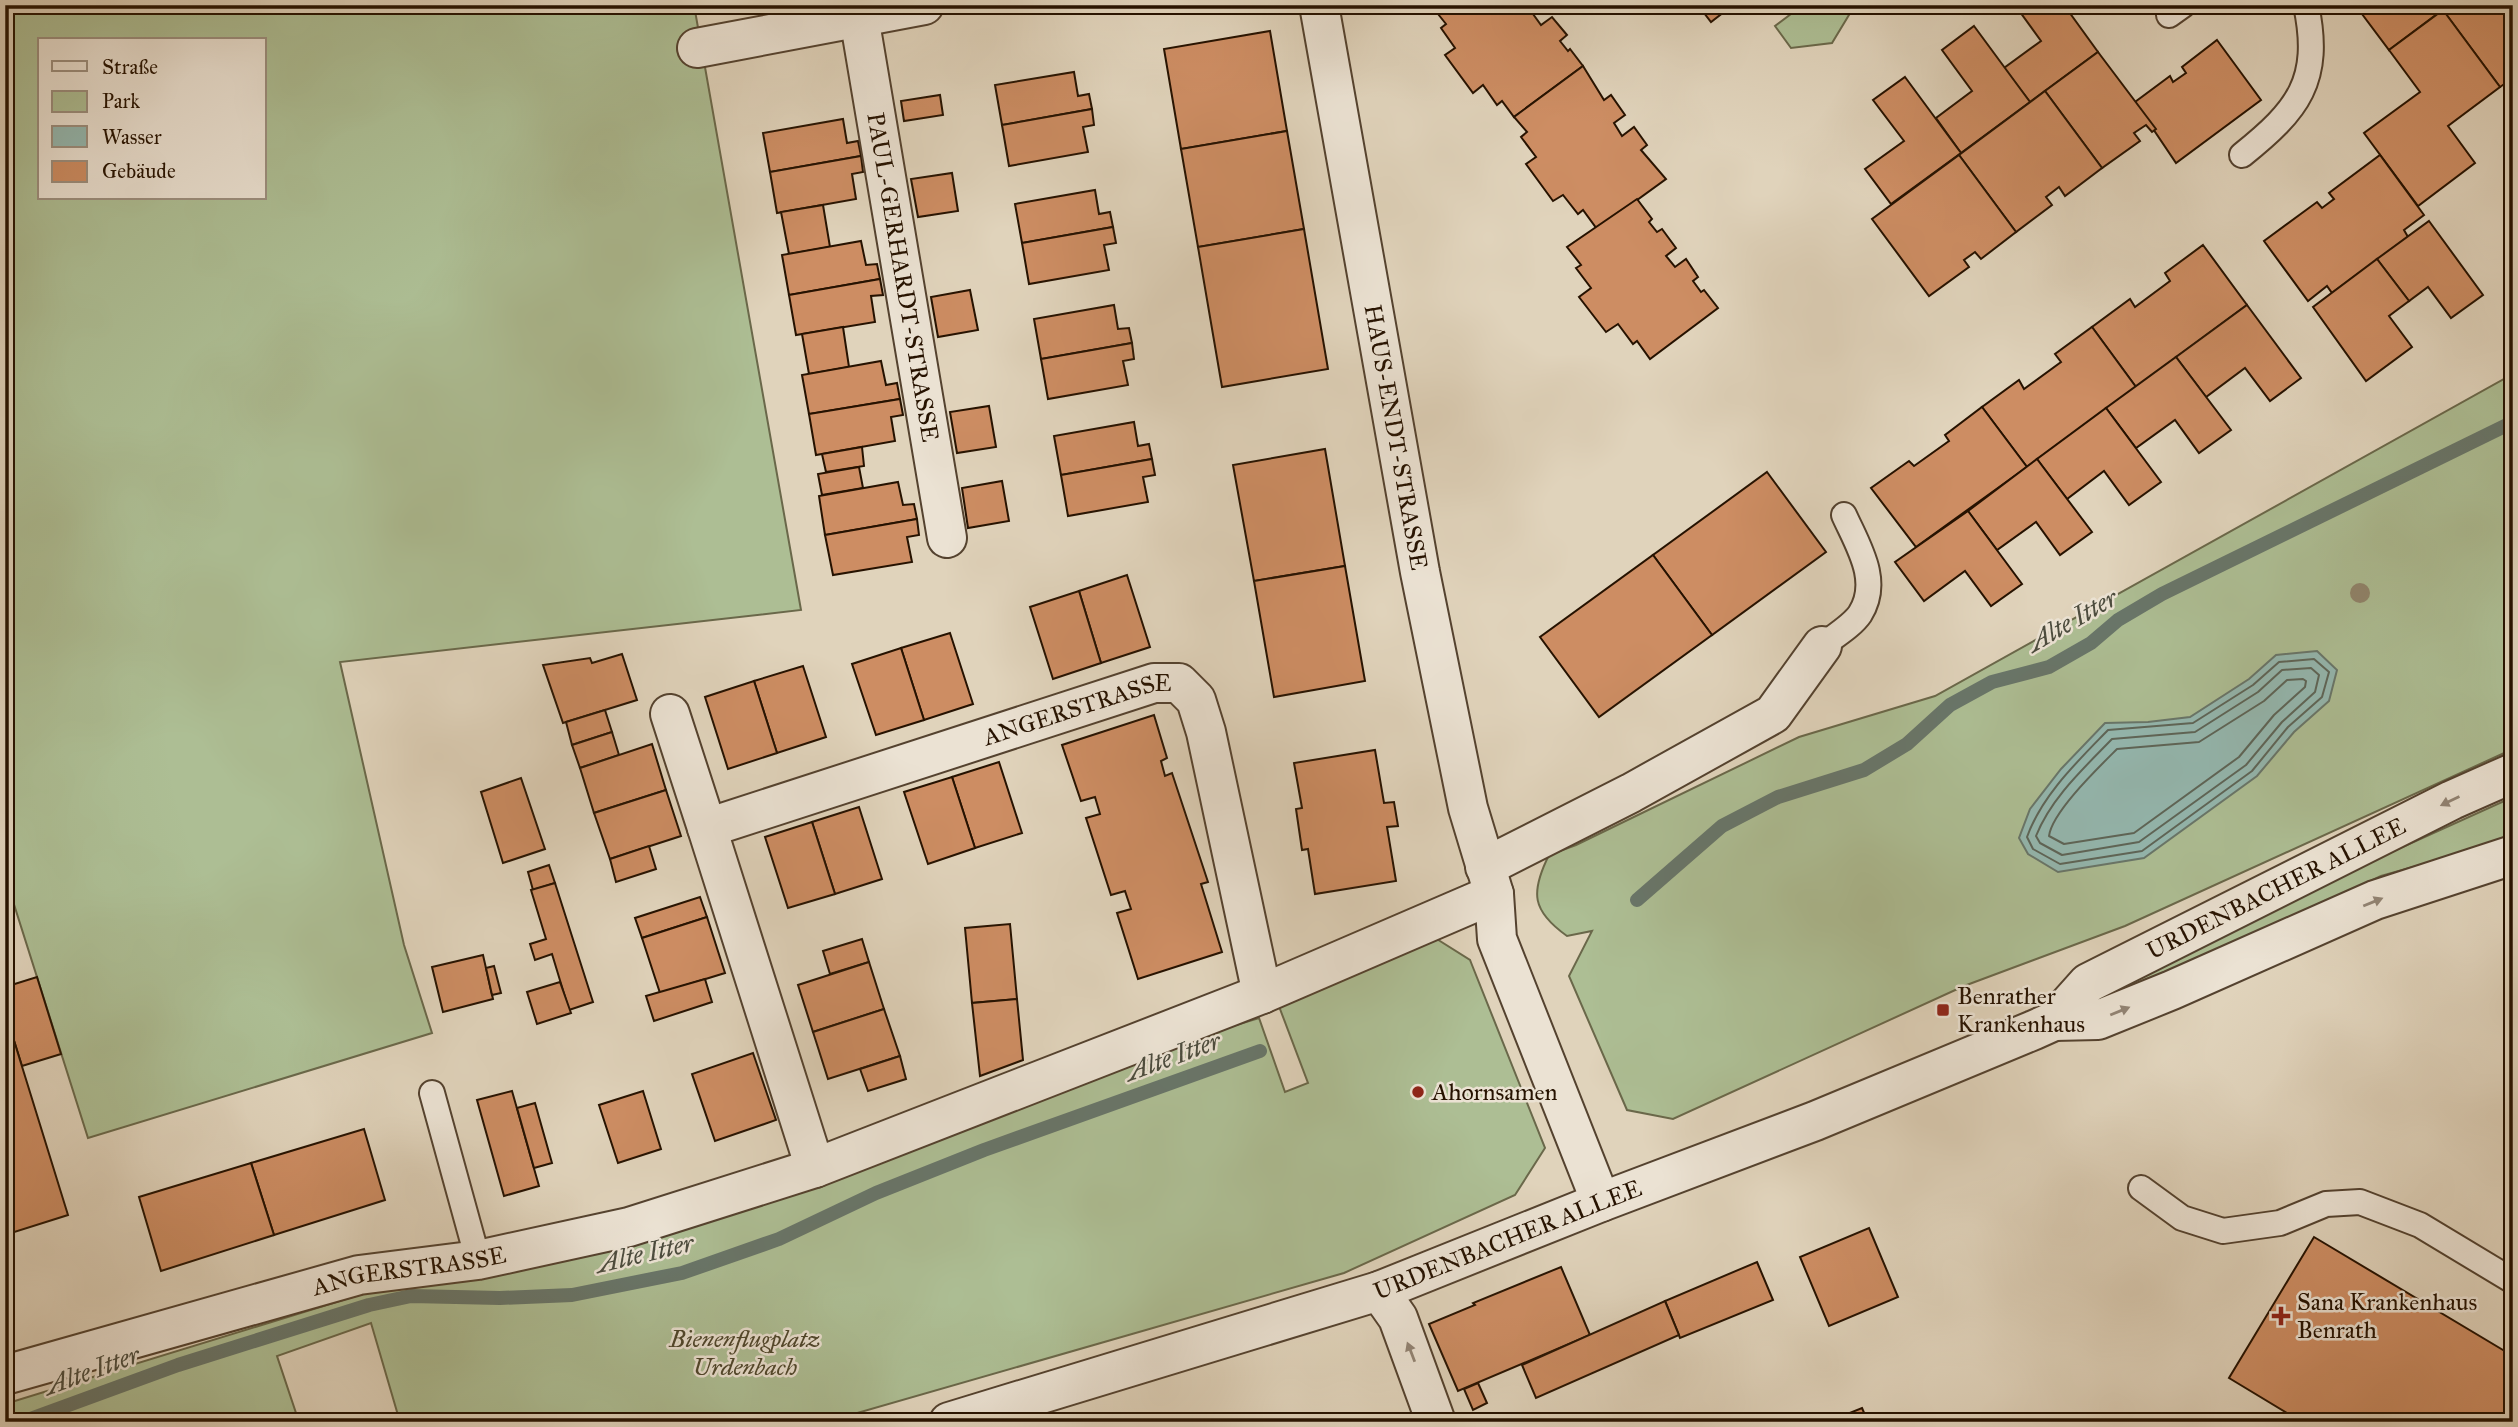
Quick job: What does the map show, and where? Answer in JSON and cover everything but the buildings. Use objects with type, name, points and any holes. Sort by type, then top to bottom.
[{"type":"street","points":[[697,48],[858,11],[924,5]]},
{"type":"street","name":"HAUS-ENDT-STRASSE","points":[[1319,5],[1420,572],[1468,808],[1490,881],[1497,939],[1601,1202]]},
{"type":"street","name":"PAUL-GERHARDT-STRASSE","points":[[858,11],[947,538]]},
{"type":"street","points":[[1490,881],[1631,793],[1773,714],[1822,646]]},
{"type":"street","name":"ANGERSTRASSE","points":[[707,828],[1154,682],[1179,683],[1196,700],[1206,732],[1262,994]]},
{"type":"street","points":[[670,714],[815,1168]]},
{"type":"street","name":"URDENBACHER ALLEE","points":[[2054,1021],[2088,983],[2452,800],[2513,773]]},
{"type":"street","name":"URDENBACHER ALLEE","points":[[949,1422],[1379,1291],[1890,1091],[2054,1021],[2098,1020],[2375,900],[2513,855]]},
{"type":"street","name":"ANGERSTRASSE","points":[[5,1376],[359,1275],[478,1260],[629,1227],[815,1168],[1262,994],[1490,881]]},
{"type":"street","points":[[1379,1291],[1398,1318],[1436,1422]]},
{"type":"lane","points":[[2242,155],[2290,112],[2306,84],[2310,62],[2306,5]]},
{"type":"lane","points":[[1822,646],[1859,615],[1870,590],[1864,559],[1844,515]]},
{"type":"lane","points":[[432,1093],[478,1260]]},
{"type":"lane","points":[[2141,1188],[2182,1218],[2223,1231],[2280,1223],[2326,1204],[2360,1202],[2420,1225],[2513,1281]]},
{"type":"green space","points":[[5,5],[694,5],[801,610],[340,662],[404,945],[432,1033],[88,1138],[5,876]]},
{"type":"green space","points":[[1803,5],[1855,5],[1832,43],[1791,48],[1775,26]]},
{"type":"green space","points":[[2513,374],[2513,749],[2125,926],[1964,986],[1673,1119],[1627,1110],[1569,976],[1592,931],[1567,936],[1547,918],[1538,900],[1539,880],[1549,855],[1576,845],[1799,737],[1935,696]]},
{"type":"green space","points":[[2513,797],[2513,839],[2381,876],[2123,997],[2118,982],[2325,882]]},
{"type":"green space","name":"Bienenflugplatz Urdenbach","points":[[1432,936],[1470,960],[1545,1148],[1515,1195],[1344,1273],[826,1422],[400,1422],[371,1323],[277,1356],[299,1422],[5,1422],[5,1404],[1259,1018],[1285,1092],[1308,1083],[1277,1001]]},
{"type":"water","points":[[2317,651],[2337,670],[2329,701],[2294,732],[2257,776],[2144,858],[2058,872],[2028,854],[2019,838],[2030,809],[2061,769],[2105,723],[2190,717],[2249,679],[2276,655]]},
{"type":"waterway","name":"Alte Itter","points":[[1637,900],[1722,826],[1778,797],[1864,770],[1907,744],[1950,705],[1992,682],[2049,667],[2091,643],[2118,620],[2162,594],[2513,422]]},
{"type":"waterway","name":"Alte Itter","points":[[22,1422],[178,1365],[369,1305],[411,1296],[500,1298],[572,1295],[682,1273],[779,1239],[876,1193],[984,1150],[1260,1051]]},
{"type":"place","name":"Benrather Krankenhaus","points":[[1943,1010]]},
{"type":"place","name":"Ahornsamen","points":[[1418,1092]]},
{"type":"place","name":"Sana Krankenhaus Benrath","points":[[2281,1316]]}]
